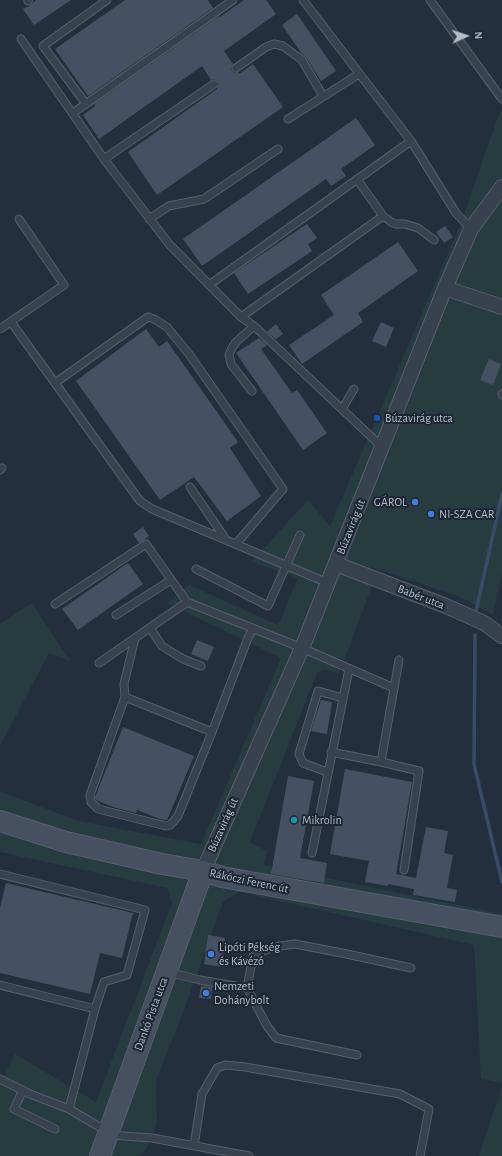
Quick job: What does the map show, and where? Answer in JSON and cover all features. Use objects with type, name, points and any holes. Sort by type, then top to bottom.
[{"type":"main road","name":"Rákóczi Ferenc út","points":[[0,821],[66,842],[162,864],[203,871],[222,878],[502,927]]},
{"type":"main road","name":"Dankó Pista utca","points":[[100,1156],[109,1135],[203,871]]},
{"type":"street","name":"Búzavirág út","points":[[203,871],[302,648],[445,288],[471,229],[502,187]]},
{"type":"street","points":[[445,288],[502,307]]},
{"type":"street","name":"Babér utca","points":[[336,564],[446,606],[484,623],[502,636]]},
{"type":"lane","points":[[86,104],[42,46],[107,0]]},
{"type":"lane","points":[[73,113],[233,0]]},
{"type":"lane","points":[[303,0],[411,141],[456,213],[471,229]]},
{"type":"lane","points":[[430,0],[502,99]]},
{"type":"lane","points":[[21,39],[104,159],[169,244],[241,317],[254,326],[382,447]]},
{"type":"lane","points":[[236,68],[266,47],[274,44],[283,46],[302,60],[323,96]]},
{"type":"lane","points":[[288,119],[359,74]]},
{"type":"lane","points":[[104,159],[214,84]]},
{"type":"lane","points":[[209,284],[411,141]]},
{"type":"lane","points":[[149,219],[169,206],[204,199],[278,149]]},
{"type":"lane","points":[[357,179],[383,216],[395,224],[405,224],[418,228],[434,240]]},
{"type":"lane","points":[[241,317],[383,216]]},
{"type":"lane","points":[[0,329],[64,285],[19,219]]},
{"type":"lane","points":[[55,383],[148,317],[167,327],[189,354],[283,489],[236,544]]},
{"type":"lane","points":[[11,322],[140,501],[152,508],[328,583]]},
{"type":"lane","points":[[252,392],[231,364],[229,355],[236,342],[254,326]]},
{"type":"lane","points":[[342,409],[354,389]]},
{"type":"lane","points":[[190,487],[225,539]]},
{"type":"lane","points":[[196,569],[268,606],[300,535]]},
{"type":"lane","points":[[55,604],[146,544],[187,602],[302,648],[394,688]]},
{"type":"lane","points":[[116,615],[171,580]]},
{"type":"lane","points":[[99,663],[187,602]]},
{"type":"lane","points":[[150,628],[162,646],[183,659],[200,666]]},
{"type":"lane","points":[[135,638],[124,684],[125,697],[90,795],[91,802],[98,809],[166,826],[170,825],[178,816],[253,628]]},
{"type":"lane","points":[[381,762],[400,660]]},
{"type":"lane","points":[[312,852],[349,669]]},
{"type":"lane","points":[[327,772],[303,763],[299,754],[318,691],[343,698]]},
{"type":"lane","points":[[125,697],[212,732]]},
{"type":"lane","points":[[332,752],[419,771],[404,870]]},
{"type":"lane","points":[[0,874],[145,910],[127,975],[104,982],[95,1009],[69,1109]]},
{"type":"lane","points":[[357,1054],[276,1038],[267,1026],[247,988],[253,956],[273,947],[295,944],[336,951],[411,968]]},
{"type":"lane","points":[[166,972],[200,980],[247,988]]},
{"type":"lane","points":[[0,985],[95,1009]]},
{"type":"lane","points":[[194,1146],[202,1094],[217,1068],[225,1065],[245,1067],[400,1094],[429,1109],[420,1156]]},
{"type":"lane","points":[[0,1079],[22,1090],[69,1109],[103,1129],[109,1135],[152,1138],[249,1156]]},
{"type":"lane","points":[[22,1090],[14,1109],[55,1129]]},
{"type":"green space","points":[[502,110],[502,574],[493,615],[462,598],[371,567],[372,586],[339,674],[324,669],[317,673],[250,842],[267,851],[263,865],[502,914],[502,1083],[481,1079],[474,945],[240,892],[223,902],[180,1021],[157,1077],[157,1124],[146,1150],[138,1156],[0,1156],[0,1084],[15,1054],[96,1102],[172,903],[167,888],[0,852],[0,791],[78,821],[201,844],[281,658],[167,603],[189,585],[278,625],[298,578],[251,562],[308,500],[330,526],[461,223],[498,117]]},
{"type":"green space","points":[[32,603],[70,661],[49,653],[0,746],[0,624]]},
{"type":"green space","points":[[502,1086],[502,1156],[479,1156]]},
{"type":"building","points":[[36,0],[71,0],[34,25],[23,9],[31,5]]},
{"type":"building","points":[[125,0],[208,0],[213,8],[88,96],[55,49]]},
{"type":"building","points":[[244,0],[266,0],[276,14],[224,51],[233,64],[231,69],[234,73],[238,72],[239,74],[253,64],[283,107],[157,195],[128,152],[217,89],[219,84],[218,81],[214,79],[211,80],[202,66],[99,139],[83,115],[95,106],[94,104]]},
{"type":"building","points":[[297,14],[336,71],[321,81],[306,57],[302,54],[282,25]]},
{"type":"building","points":[[356,118],[375,145],[341,169],[346,176],[331,186],[326,179],[202,266],[183,239]]},
{"type":"building","points":[[307,224],[317,238],[308,244],[312,251],[248,294],[234,273]]},
{"type":"building","points":[[445,226],[453,237],[444,243],[436,232]]},
{"type":"building","points":[[398,242],[418,271],[358,313],[363,322],[302,364],[289,345],[334,315],[321,295]]},
{"type":"building","points":[[381,322],[394,328],[386,347],[372,341]]},
{"type":"building","points":[[276,324],[283,334],[276,339],[267,332]]},
{"type":"building","points":[[146,329],[159,347],[167,341],[238,442],[230,448],[261,496],[227,521],[194,477],[160,500],[76,381]]},
{"type":"building","points":[[259,338],[267,345],[261,349],[292,393],[297,390],[327,433],[303,450],[236,353]]},
{"type":"building","points":[[489,359],[501,364],[493,385],[480,380]]},
{"type":"building","points":[[143,527],[149,536],[139,543],[133,534]]},
{"type":"building","points":[[128,563],[143,584],[78,630],[62,609]]},
{"type":"building","points":[[197,640],[214,647],[208,661],[191,654]]},
{"type":"building","points":[[321,700],[332,702],[327,734],[311,731]]},
{"type":"building","points":[[123,727],[194,756],[167,820],[160,819],[137,810],[136,813],[116,808],[96,800],[95,797]]},
{"type":"building","points":[[345,769],[412,782],[396,874],[416,878],[426,827],[448,831],[444,853],[453,855],[447,888],[457,890],[455,902],[413,895],[414,889],[388,884],[388,886],[365,882],[369,861],[330,854]]},
{"type":"building","name":"Mikrolin","points":[[288,776],[314,781],[300,858],[327,863],[324,883],[271,874]]},
{"type":"building","points":[[6,883],[133,913],[122,958],[100,953],[90,994],[0,973],[0,908]]},
{"type":"building","points":[[208,935],[225,938],[222,967],[204,964]]},
{"type":"building","points":[[201,986],[212,987],[211,999],[199,998]]},
{"type":"waterway","points":[[476,611],[502,494]]},
{"type":"waterway","points":[[475,635],[474,764],[502,882]]},
{"type":"place","name":"Búzavirág utca","points":[[377,418]]},
{"type":"place","name":"GÁROL","points":[[415,502]]},
{"type":"place","name":"NI-SZA CAR","points":[[431,514]]},
{"type":"place","name":"Mikrolin","points":[[294,820]]},
{"type":"place","name":"Lipóti Pékség és Kávézó","points":[[211,954]]},
{"type":"place","name":"Nemzeti Dohánybolt","points":[[206,993]]}]
